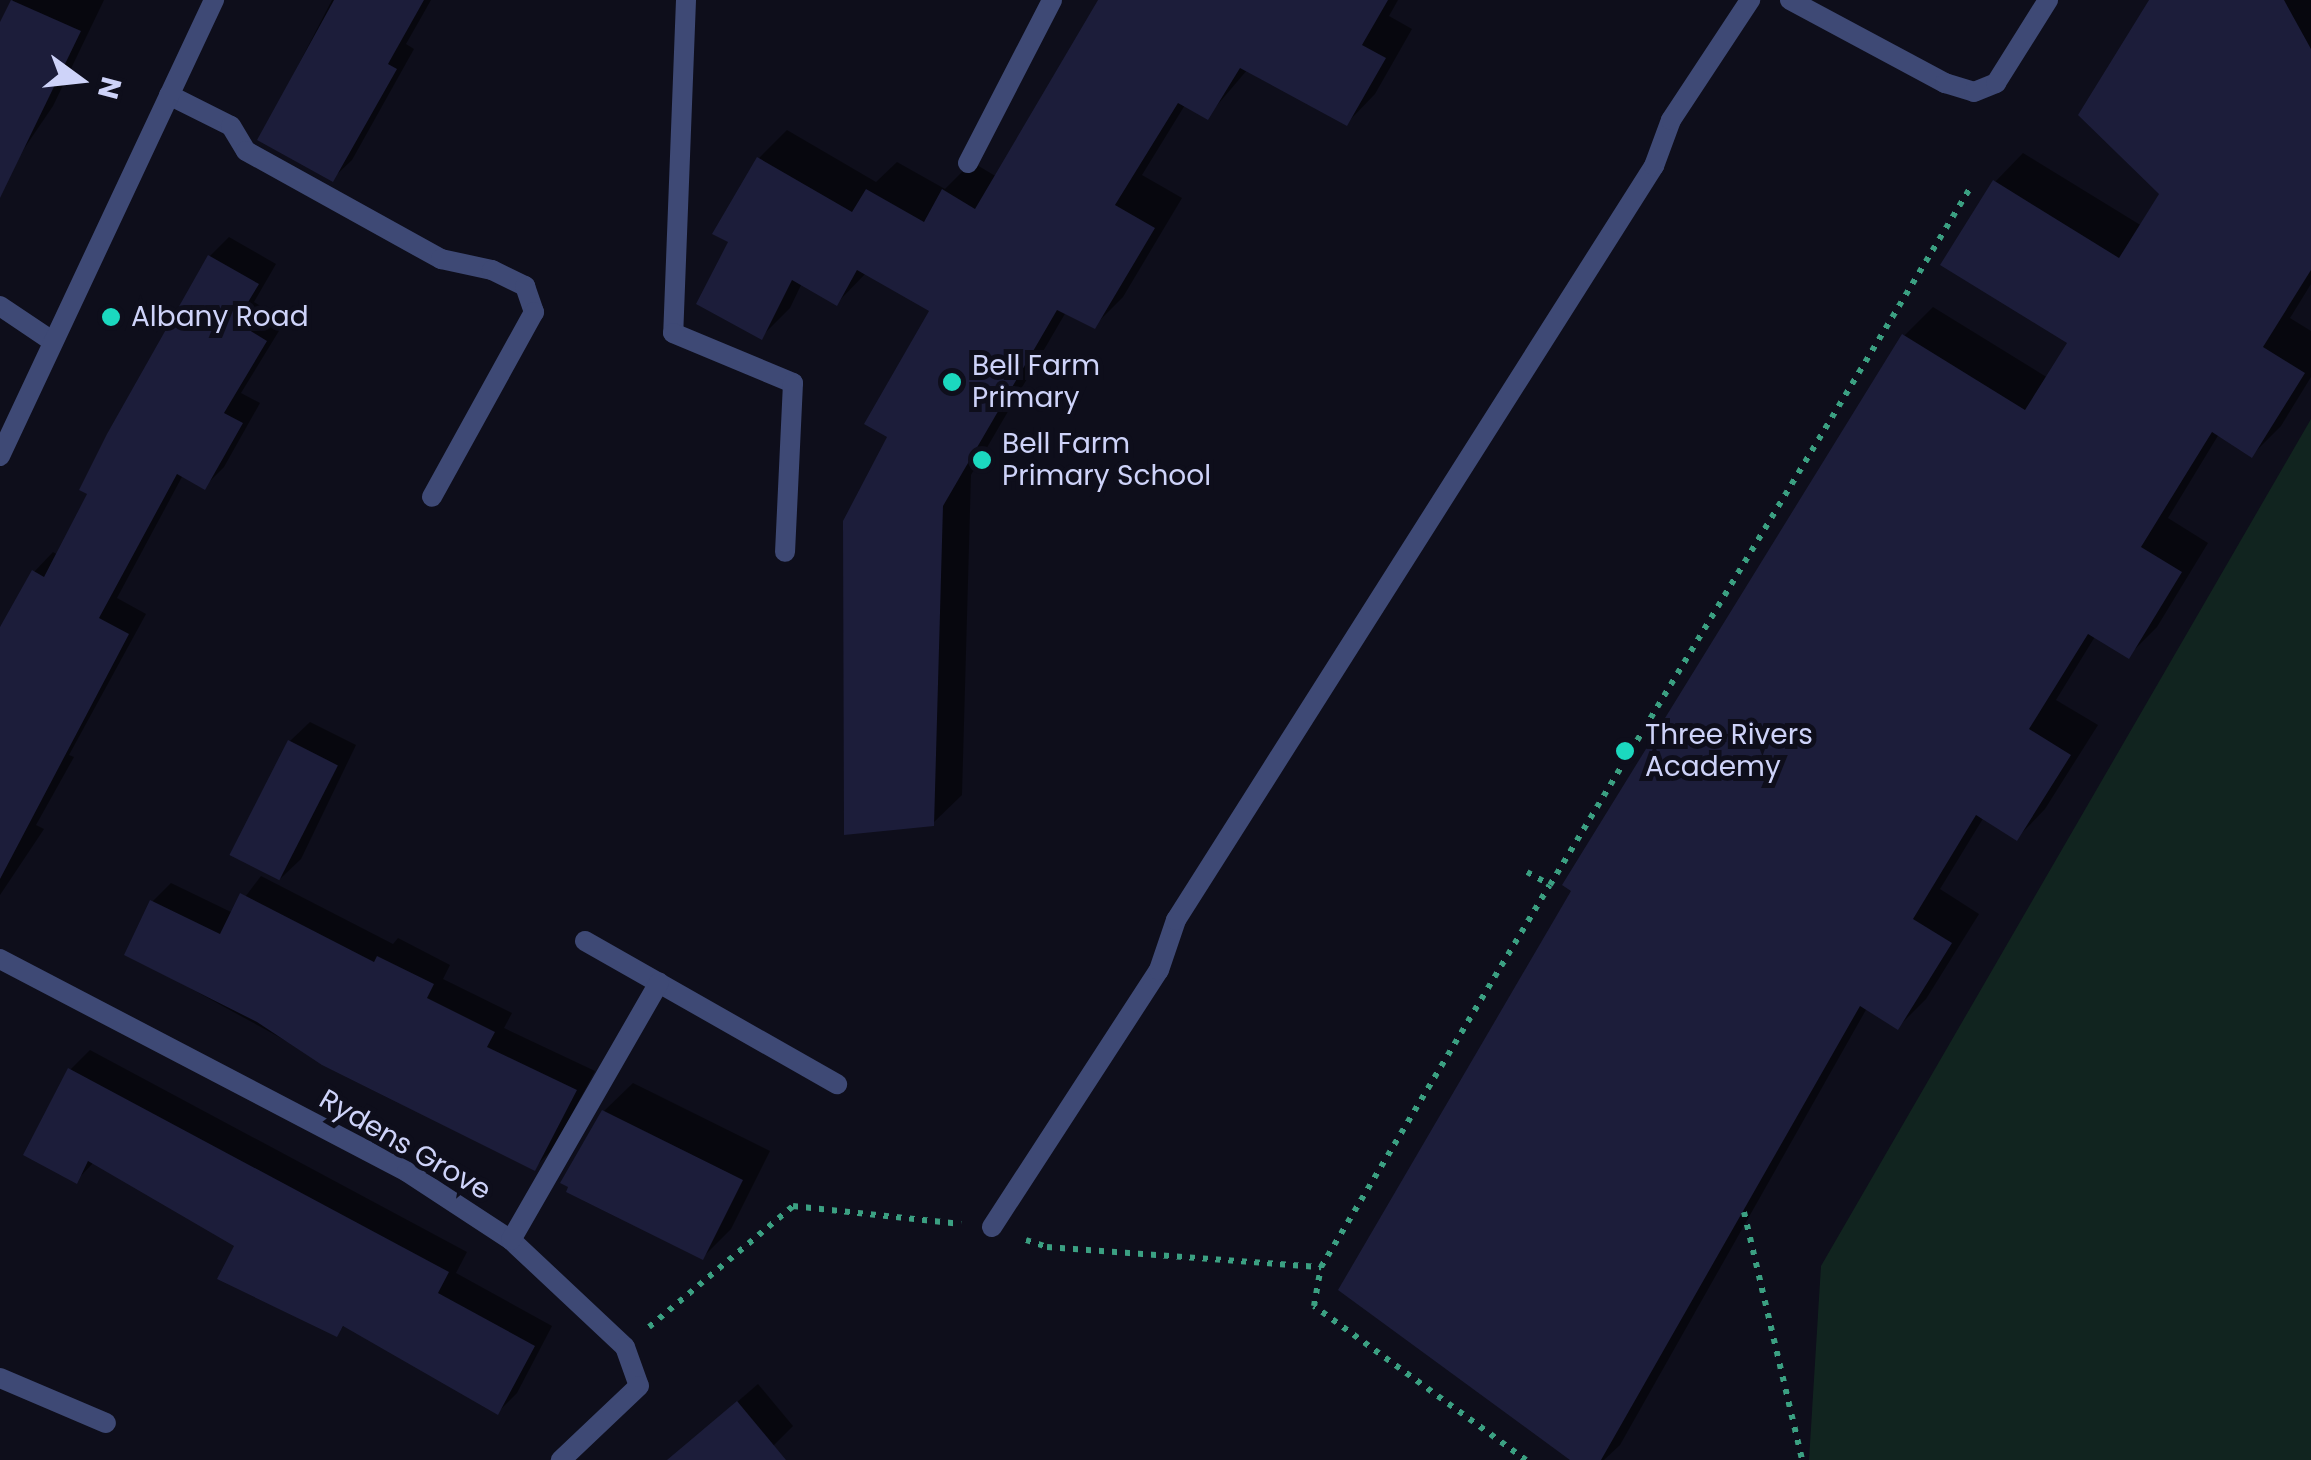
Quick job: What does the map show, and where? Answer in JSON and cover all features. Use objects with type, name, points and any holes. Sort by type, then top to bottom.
[{"type":"street","points":[[0,456],[214,0]]},
{"type":"street","points":[[686,0],[673,332],[793,383],[785,552]]},
{"type":"street","points":[[968,163],[1052,0]]},
{"type":"street","points":[[992,1227],[1160,970],[1176,920],[1654,166],[1671,120],[1750,0]]},
{"type":"street","points":[[1790,0],[1945,83],[1974,92],[1996,84],[2048,0]]},
{"type":"street","points":[[169,95],[231,126],[246,151],[441,259],[526,286],[534,312],[432,496]]},
{"type":"street","points":[[0,306],[52,341]]},
{"type":"street","points":[[584,941],[837,1084]]},
{"type":"street","name":"Rydens Grove","points":[[0,959],[407,1172],[510,1240],[625,1347]]},
{"type":"street","points":[[510,1240],[659,983]]},
{"type":"street","points":[[561,1460],[639,1386],[625,1347]]},
{"type":"street","points":[[0,1378],[106,1422]]},
{"type":"path","points":[[1526,1460],[1314,1306],[1321,1267],[1970,190]]},
{"type":"path","points":[[1527,872],[1550,885]]},
{"type":"path","points":[[625,1347],[794,1206],[992,1227],[1047,1247],[1321,1267]]},
{"type":"path","points":[[1744,1212],[1802,1460]]},
{"type":"green space","points":[[2311,419],[2311,1460],[1809,1460],[1821,1266]]},
{"type":"building","points":[[11,0],[81,31],[0,198],[0,22]]},
{"type":"building","points":[[334,0],[424,0],[388,64],[397,69],[333,182],[257,140]]},
{"type":"building","name":"Bell Farm Primary","points":[[1098,0],[1388,0],[1362,45],[1386,58],[1347,126],[1240,68],[1208,120],[1178,103],[1115,205],[1155,228],[1095,329],[1057,310],[943,506],[934,826],[844,835],[843,521],[887,437],[864,424],[929,311],[857,270],[837,306],[792,280],[762,340],[696,304],[728,242],[712,234],[757,157],[852,212],[866,189],[924,222],[942,189],[975,209]]},
{"type":"building","points":[[2149,0],[2284,0],[2311,49],[2311,270],[2263,347],[2305,373],[2252,458],[2212,432],[2141,547],[2182,572],[2129,659],[2088,634],[2029,729],[2071,755],[2017,841],[1976,815],[1913,919],[1952,943],[1898,1030],[1860,1006],[1601,1460],[1570,1460],[1338,1290],[1571,891],[1562,885],[1902,334],[2025,410],[2067,343],[1940,265],[1993,180],[2119,258],[2159,194],[2078,115]]},
{"type":"building","points":[[208,255],[259,284],[236,322],[267,341],[224,413],[243,423],[205,490],[177,474],[99,618],[129,634],[0,879],[0,627],[32,570],[44,577],[87,494],[79,490],[107,434]]},
{"type":"building","points":[[288,740],[338,765],[279,880],[229,855]]},
{"type":"building","points":[[240,893],[374,962],[377,956],[434,984],[427,998],[495,1032],[487,1047],[577,1090],[535,1171],[322,1065],[257,1022],[124,955],[150,900],[220,934]]},
{"type":"building","points":[[68,1068],[449,1272],[438,1293],[535,1346],[498,1415],[343,1326],[337,1337],[217,1279],[234,1246],[88,1161],[77,1184],[23,1155]]},
{"type":"building","points":[[602,1110],[743,1180],[703,1260],[566,1192],[568,1187],[560,1183]]},
{"type":"building","points":[[737,1401],[786,1460],[667,1460]]},
{"type":"place","name":"Albany Road","points":[[111,317]]},
{"type":"place","name":"Bell Farm Primary","points":[[952,382]]},
{"type":"place","name":"Bell Farm Primary School","points":[[982,460]]},
{"type":"place","name":"Three Rivers Academy","points":[[1625,751]]}]
